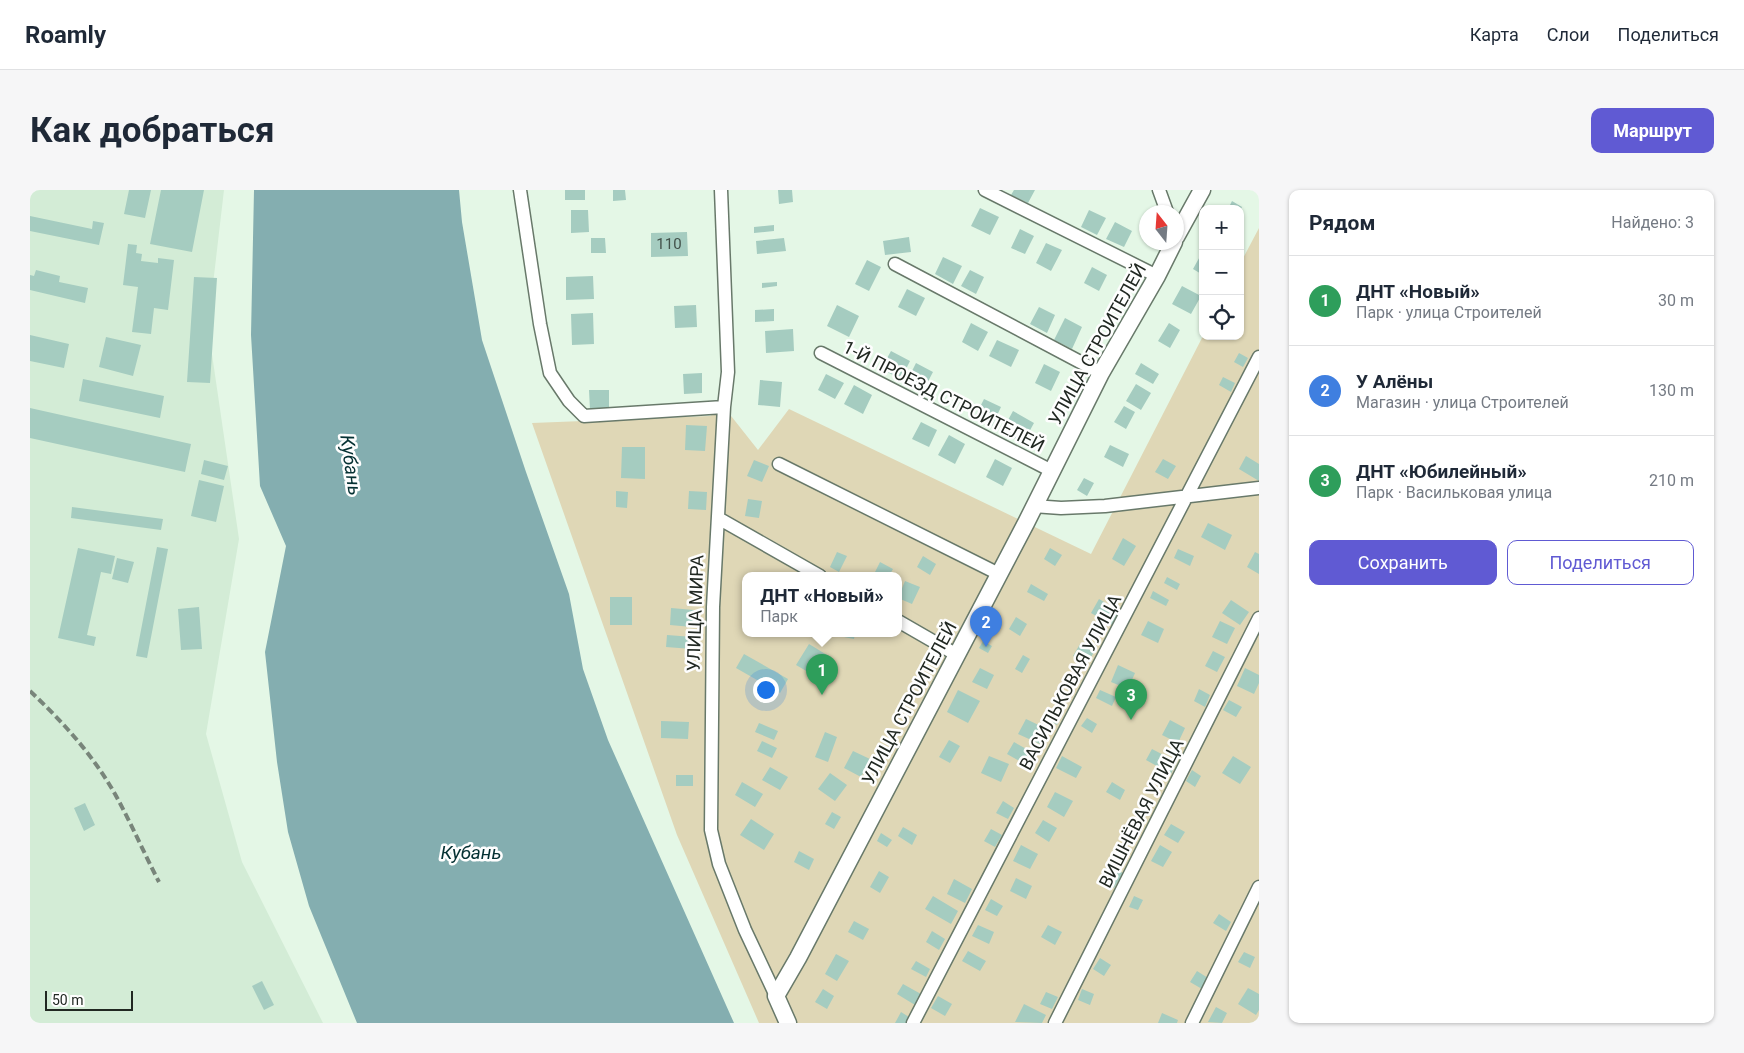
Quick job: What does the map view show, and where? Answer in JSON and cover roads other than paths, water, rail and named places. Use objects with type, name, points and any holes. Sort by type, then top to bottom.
[{"type":"street","points":[[520,190],[540,324],[550,374],[569,401],[584,416],[724,407]]},
{"type":"street","name":"УЛИЦА МИРА","points":[[721,190],[728,372],[724,407],[714,607],[711,830],[719,864],[745,930],[788,1023]]},
{"type":"street","points":[[985,190],[1156,276]]},
{"type":"street","points":[[1159,190],[1164,205]]},
{"type":"street","points":[[1184,223],[1202,190]]},
{"type":"street","name":"УЛИЦА СТРОИТЕЛЕЙ","points":[[776,996],[798,958],[957,655],[1101,373],[1170,250]]},
{"type":"street","points":[[895,264],[1101,373]]},
{"type":"street","name":"1-Й ПРОЕЗД СТРОИТЕЛЕЙ","points":[[821,353],[1052,471]]},
{"type":"street","name":"ВАСИЛЬКОВАЯ УЛИЦА","points":[[913,1023],[1259,357]]},
{"type":"street","points":[[779,464],[999,574]]},
{"type":"street","points":[[1034,506],[1061,508],[1105,506],[1259,488]]},
{"type":"street","points":[[718,518],[813,572]]},
{"type":"street","name":"ВИШНЁВАЯ УЛИЦА","points":[[1055,1023],[1259,618]]},
{"type":"street","points":[[902,624],[957,655]]},
{"type":"street","points":[[1192,1023],[1259,887]]},
{"type":"water","name":"Кубань","points":[[254,190],[459,190],[462,222],[482,340],[569,594],[583,669],[608,740],[734,1023],[357,1023],[309,906],[288,832],[277,762],[265,652],[286,546],[260,486],[251,335]]},
{"type":"railway","points":[[30,691],[65,726],[97,766],[121,805],[159,882]]},
{"type":"place","name":"У Алёны","points":[[986,647]]},
{"type":"place","name":"ДНТ «Новый»","points":[[822,695]]},
{"type":"place","name":"ДНТ «Юбилейный»","points":[[1131,720]]}]
